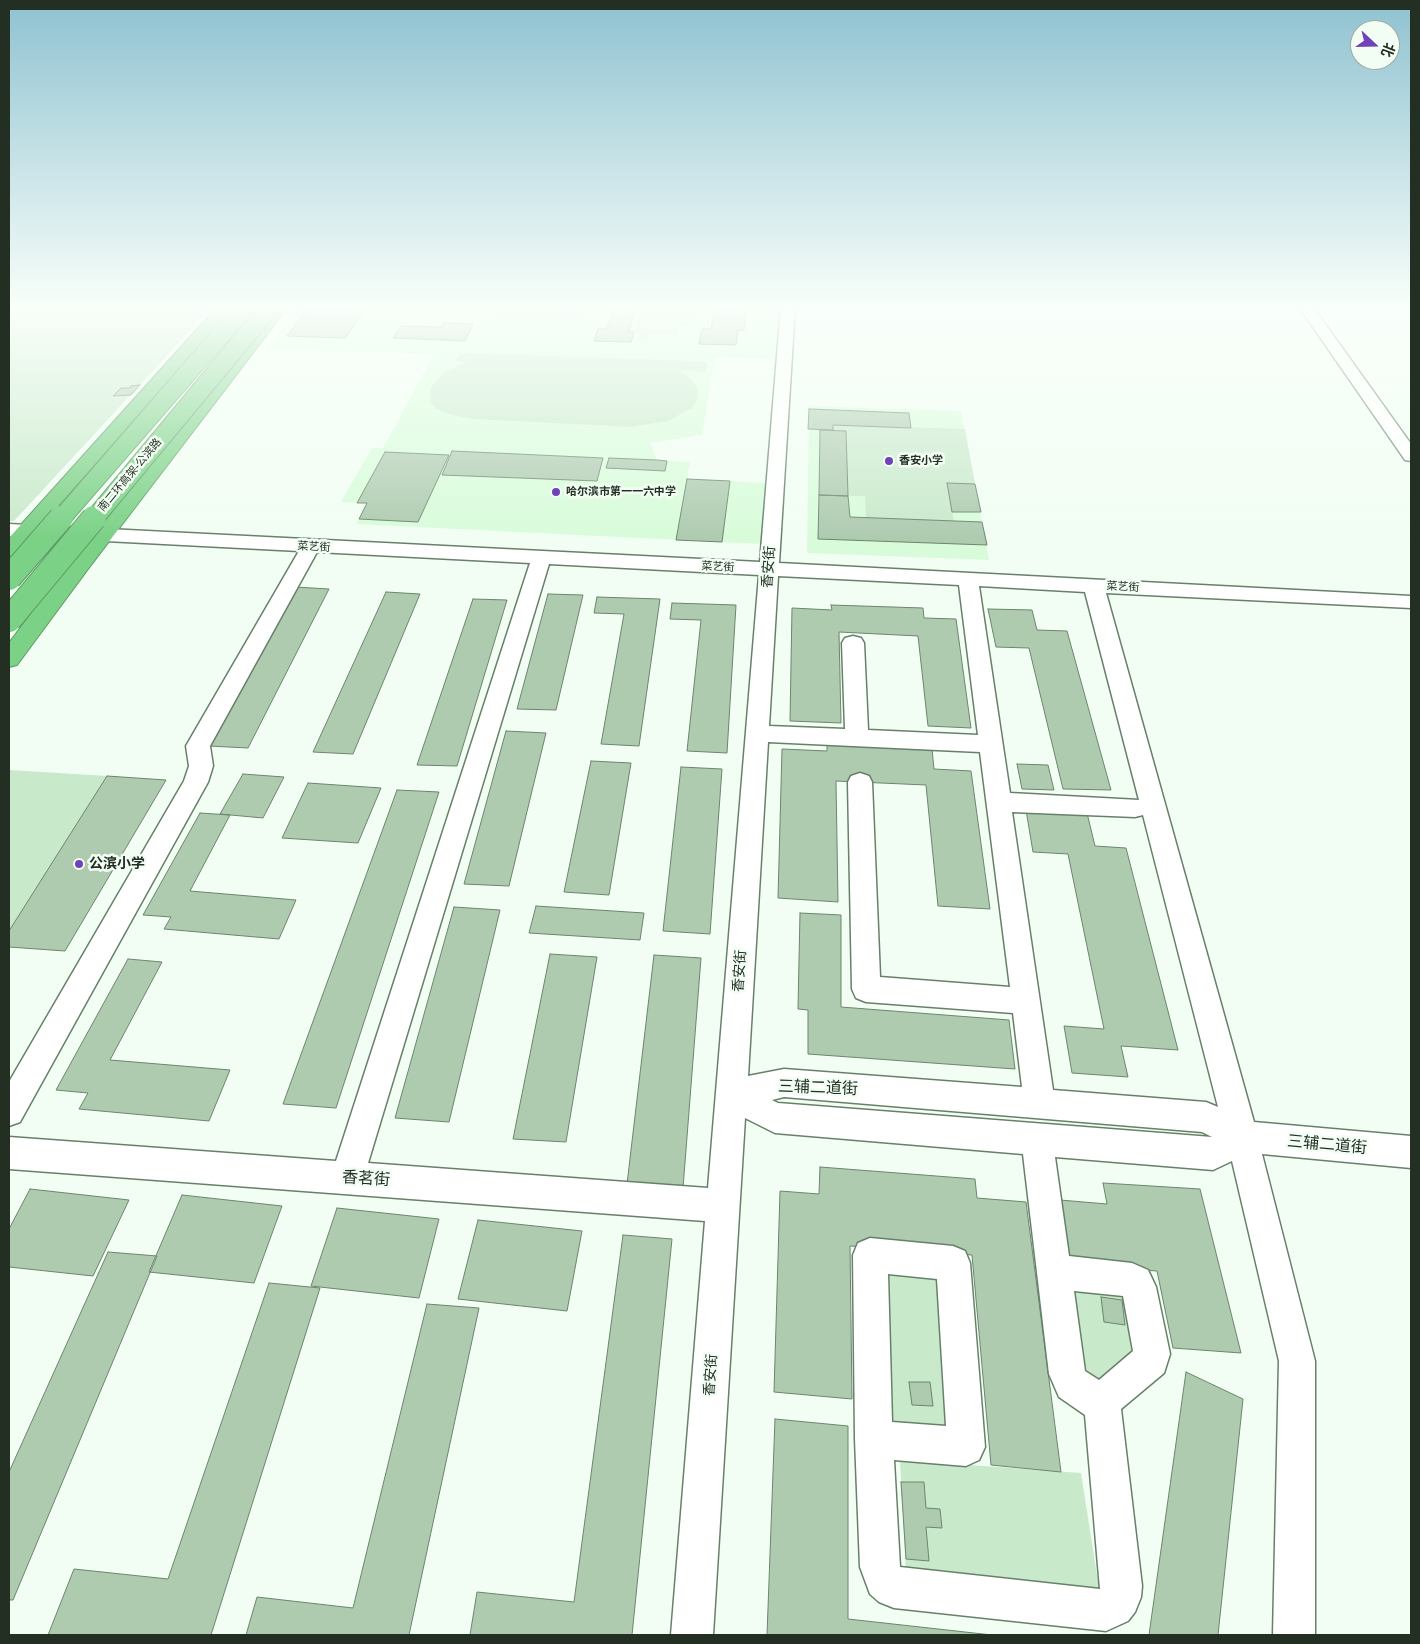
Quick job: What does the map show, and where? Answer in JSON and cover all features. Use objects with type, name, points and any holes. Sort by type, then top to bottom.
[{"type":"highway","points":[[12,566],[17,531],[154,384]]},
{"type":"highway","name":"南二环高架-公滨路","points":[[12,566],[176,384]]},
{"type":"highway","name":"南二环高架-公滨路","points":[[9,620],[206,384]]},
{"type":"highway","points":[[9,659],[101,536],[221,384]]},
{"type":"street","name":"香安街","points":[[692,1635],[782,384]]},
{"type":"street","points":[[1360,384],[1411,456]]},
{"type":"street","name":"菜艺街","points":[[17,531],[1411,602]]},
{"type":"street","points":[[9,1111],[196,782],[201,766],[198,746],[311,546]]},
{"type":"street","points":[[348,1178],[541,558]]},
{"type":"street","points":[[968,580],[1024,1001],[1040,1104]]},
{"type":"street","points":[[1094,586],[1242,1137],[1298,1361],[1294,1635]]},
{"type":"street","points":[[853,643],[857,738]]},
{"type":"street","points":[[771,734],[990,744]]},
{"type":"street","points":[[860,782],[866,989],[1024,1001]]},
{"type":"street","points":[[998,802],[1135,808]]},
{"type":"street","name":"三辅二道街","points":[[731,1094],[784,1084],[1206,1117],[1242,1137],[1411,1152]]},
{"type":"street","name":"三辅二道街","points":[[731,1094],[775,1118],[1213,1154],[1242,1137]]},
{"type":"street","points":[[874,1439],[966,1447],[953,1263],[870,1255],[874,1439],[881,1574],[888,1584],[1106,1610],[1113,1606],[1120,1597],[1121,1586],[1103,1411],[1100,1403],[1072,1384],[1068,1377],[1037,1140]]},
{"type":"street","name":"香茗街","points":[[9,1153],[723,1206]]},
{"type":"street","points":[[1053,1271],[1132,1280],[1139,1287],[1152,1354],[1151,1360],[1100,1403]]},
{"type":"shaded area","points":[[9,384],[141,384],[14,521],[9,521]]},
{"type":"shaded area","points":[[418,384],[711,384],[702,435],[650,443],[657,460],[690,462],[687,479],[767,483],[762,544],[356,524],[367,503],[341,502],[372,448],[383,448]]},
{"type":"shaded area","points":[[434,384],[694,384],[698,389],[698,398],[692,408],[668,421],[631,427],[475,419],[452,415],[437,409],[430,402],[431,387]]},
{"type":"shaded area","name":"香安小学","points":[[809,406],[961,411],[989,560],[807,553]]},
{"type":"shaded area","points":[[833,425],[965,429],[975,484],[947,483],[954,522],[866,519],[865,496],[848,496],[846,431],[833,430]]},
{"type":"shaded area","points":[[9,770],[107,776],[9,931]]},
{"type":"shaded area","points":[[870,1255],[953,1263],[966,1447],[874,1439]]},
{"type":"shaded area","points":[[1053,1271],[1132,1280],[1152,1354],[1094,1398]]},
{"type":"shaded area","points":[[900,1460],[1081,1473],[1099,1588],[906,1574]]},
{"type":"building","points":[[140,385],[131,395],[113,396],[121,388]]},
{"type":"building","points":[[809,409],[909,413],[911,428],[833,425],[833,430],[808,429]]},
{"type":"building","points":[[820,430],[846,431],[848,496],[819,495]]},
{"type":"building","points":[[452,451],[603,458],[597,481],[442,475]]},
{"type":"building","points":[[385,452],[449,455],[418,522],[359,519],[367,503],[357,503]]},
{"type":"building","points":[[609,458],[667,461],[665,471],[606,468]]},
{"type":"building","points":[[687,479],[730,481],[722,542],[676,540]]},
{"type":"building","points":[[947,483],[975,484],[981,512],[952,512]]},
{"type":"building","points":[[819,495],[848,496],[850,517],[982,522],[987,545],[818,539]]},
{"type":"building","points":[[295,587],[329,589],[248,748],[209,746]]},
{"type":"building","points":[[386,592],[420,594],[353,754],[313,752]]},
{"type":"building","points":[[548,594],[583,595],[556,710],[517,709]]},
{"type":"building","points":[[597,597],[660,599],[639,746],[601,744],[624,614],[594,613]]},
{"type":"building","points":[[473,599],[507,600],[457,766],[417,765]]},
{"type":"building","points":[[672,603],[736,605],[727,753],[687,751],[701,620],[670,619]]},
{"type":"building","points":[[831,605],[923,608],[924,618],[956,619],[971,728],[928,726],[918,636],[839,632],[841,723],[790,721],[792,608],[832,610]]},
{"type":"building","points":[[988,609],[1032,610],[1037,630],[1067,631],[1111,790],[1063,789],[1029,648],[996,647]]},
{"type":"building","points":[[506,731],[546,733],[509,886],[464,884]]},
{"type":"building","points":[[827,744],[932,749],[934,769],[971,771],[990,909],[938,906],[926,785],[836,781],[838,902],[778,898],[782,749],[827,751]]},
{"type":"building","points":[[591,761],[631,763],[609,895],[564,892]]},
{"type":"building","points":[[1017,764],[1048,765],[1054,790],[1022,789]]},
{"type":"building","points":[[681,767],[722,769],[710,934],[663,931]]},
{"type":"building","points":[[243,774],[284,777],[263,818],[220,814]]},
{"type":"building","points":[[107,776],[166,780],[65,951],[9,947],[9,931]]},
{"type":"building","points":[[308,783],[381,788],[358,843],[282,838]]},
{"type":"building","points":[[397,790],[439,792],[336,1108],[283,1104]]},
{"type":"building","points":[[1026,810],[1087,813],[1095,846],[1126,848],[1178,1050],[1121,1046],[1128,1077],[1072,1073],[1064,1026],[1104,1029],[1068,854],[1033,852]]},
{"type":"building","points":[[200,813],[230,815],[190,891],[296,900],[279,939],[164,929],[171,917],[143,915]]},
{"type":"building","points":[[536,906],[644,913],[640,940],[529,933]]},
{"type":"building","points":[[454,907],[500,910],[449,1122],[395,1118]]},
{"type":"building","points":[[800,913],[841,915],[841,1007],[1009,1020],[1015,1069],[808,1054],[808,1010],[798,1009]]},
{"type":"building","points":[[550,954],[597,957],[566,1142],[513,1139]]},
{"type":"building","points":[[654,955],[701,958],[683,1188],[627,1184]]},
{"type":"building","points":[[128,959],[162,962],[110,1060],[230,1070],[209,1121],[79,1109],[88,1093],[56,1090]]},
{"type":"building","points":[[820,1167],[975,1179],[977,1198],[1026,1202],[1061,1472],[991,1465],[972,1255],[850,1246],[852,1399],[774,1392],[780,1191],[819,1194]]},
{"type":"building","points":[[1103,1183],[1200,1189],[1241,1353],[1173,1348],[1157,1271],[1070,1265],[1060,1200],[1107,1204]]},
{"type":"building","points":[[30,1189],[129,1200],[93,1276],[9,1267],[9,1229]]},
{"type":"building","points":[[182,1195],[282,1206],[254,1283],[149,1272]]},
{"type":"building","points":[[337,1208],[439,1219],[419,1298],[311,1286]]},
{"type":"building","points":[[478,1220],[582,1231],[567,1311],[458,1299]]},
{"type":"building","points":[[623,1235],[672,1239],[632,1635],[470,1635],[477,1592],[574,1602]]},
{"type":"building","points":[[108,1252],[157,1256],[13,1600],[9,1600],[9,1472]]},
{"type":"building","points":[[269,1283],[320,1288],[211,1635],[48,1635],[74,1569],[168,1579]]},
{"type":"building","points":[[1101,1297],[1122,1300],[1125,1325],[1104,1322]]},
{"type":"building","points":[[427,1304],[479,1308],[409,1635],[246,1635],[257,1597],[353,1608]]},
{"type":"building","points":[[1186,1372],[1243,1399],[1218,1635],[1149,1635]]},
{"type":"building","points":[[909,1382],[930,1382],[933,1406],[912,1405]]},
{"type":"building","points":[[775,1419],[848,1426],[848,1619],[992,1635],[767,1635]]},
{"type":"building","points":[[901,1482],[924,1482],[926,1508],[940,1509],[942,1528],[926,1527],[929,1561],[906,1559]]},
{"type":"place","name":"香安小学","points":[[889,461]]},
{"type":"place","name":"哈尔滨市第一一六中学","points":[[556,492]]},
{"type":"place","name":"公滨小学","points":[[79,864]]}]
